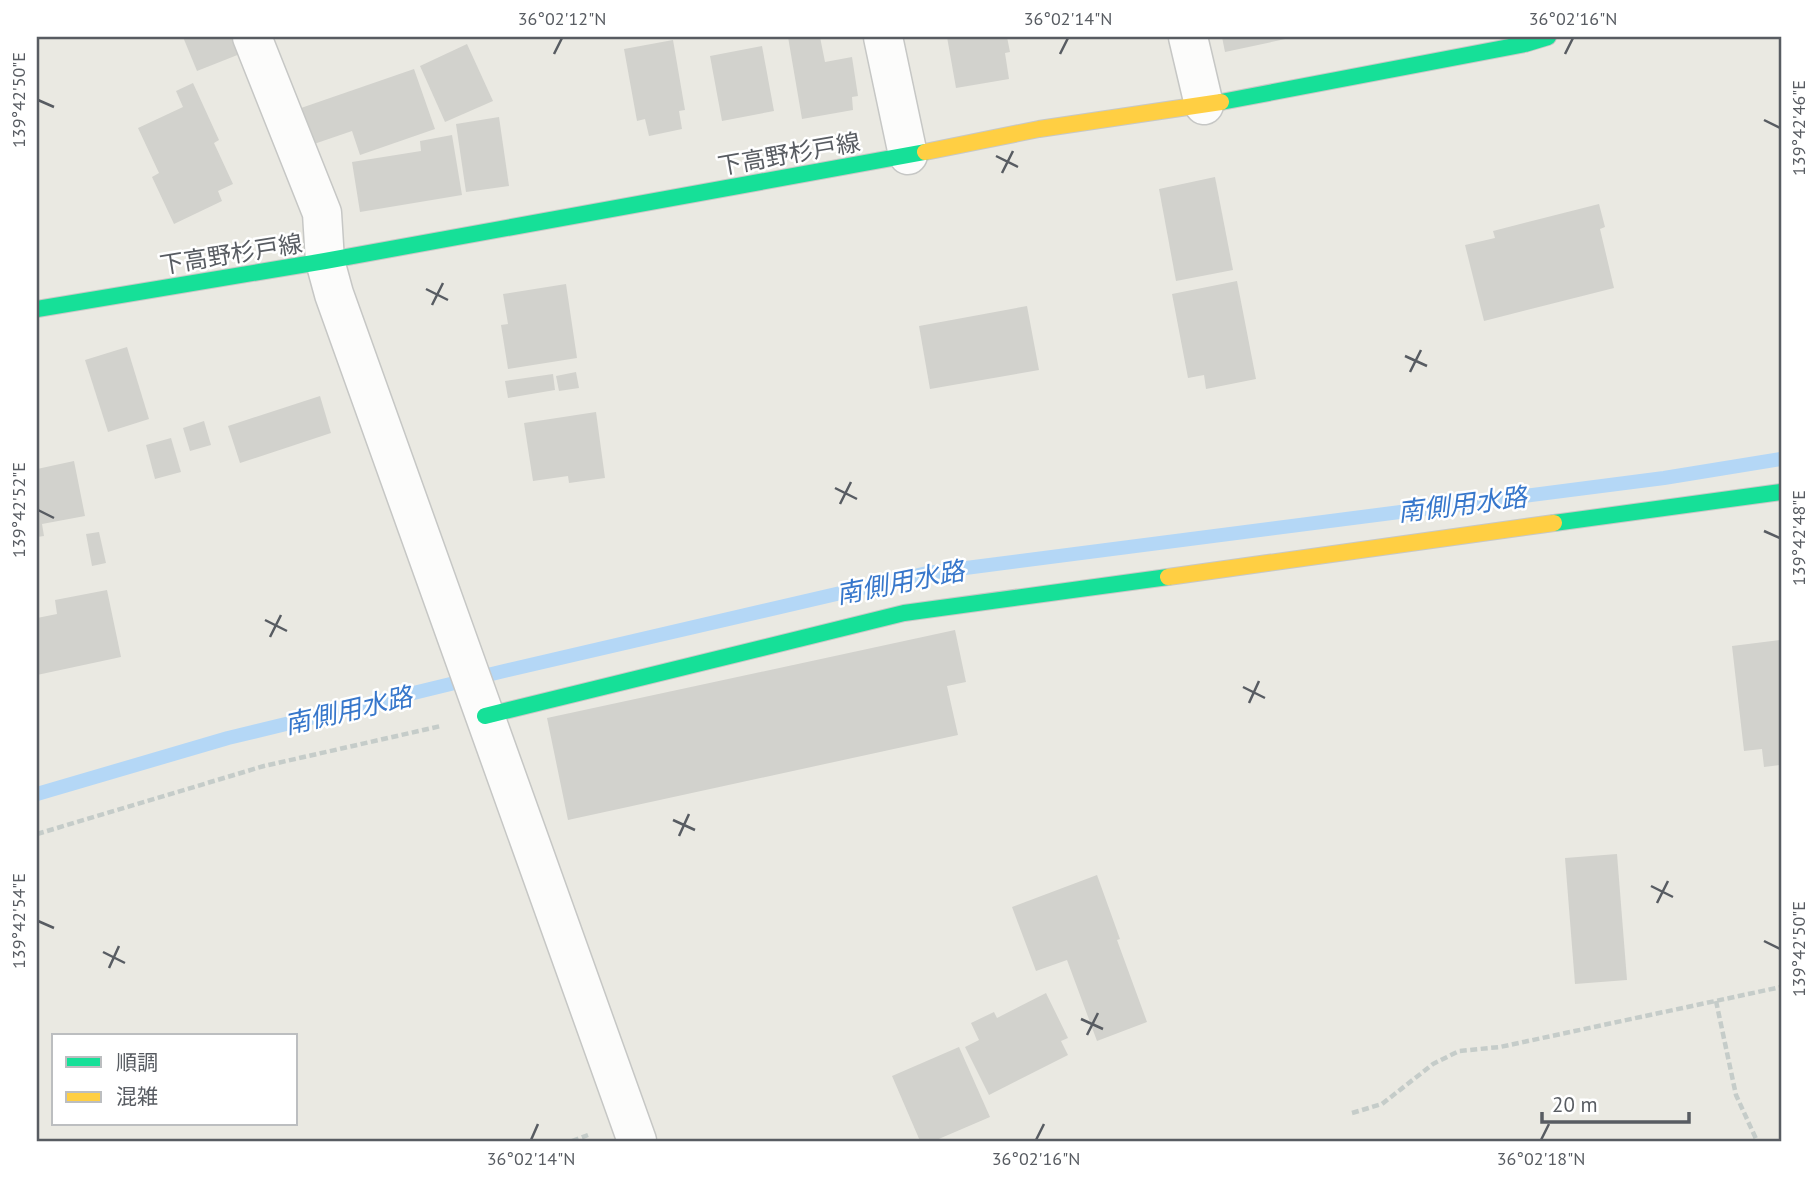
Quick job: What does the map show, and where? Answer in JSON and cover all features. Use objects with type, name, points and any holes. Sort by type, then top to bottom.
[{"type":"main road","name":"下高野杉戸線","points":[[37,309],[325,261],[1040,129],[1204,105],[1525,44],[1548,37]]},
{"type":"main road","points":[[485,716],[904,613],[1781,492]]},
{"type":"street","points":[[252,37],[322,213],[325,261],[334,294],[638,1141]]},
{"type":"street","points":[[883,37],[908,155]]},
{"type":"street","points":[[1188,37],[1204,105]]},
{"type":"path","points":[[37,834],[264,766],[485,716]]},
{"type":"path","points":[[1352,1113],[1382,1104],[1433,1064],[1459,1051],[1500,1047],[1781,987]]},
{"type":"path","points":[[1716,1001],[1736,1096],[1757,1141]]},
{"type":"building","points":[[183,37],[239,37],[245,52],[197,71]]},
{"type":"building","points":[[788,37],[820,37],[825,62],[852,57],[858,96],[852,97],[853,110],[802,119]]},
{"type":"building","points":[[947,37],[1007,37],[1010,52],[1005,53],[1009,79],[956,88]]},
{"type":"building","points":[[1222,37],[1289,37],[1290,38],[1225,52]]},
{"type":"building","points":[[673,40],[685,110],[679,111],[682,129],[649,136],[645,119],[637,121],[624,49]]},
{"type":"building","points":[[467,44],[493,101],[445,122],[420,66]]},
{"type":"building","points":[[762,46],[774,111],[722,121],[710,56]]},
{"type":"building","points":[[414,69],[435,129],[360,155],[352,131],[314,144],[301,108]]},
{"type":"building","points":[[193,83],[219,140],[214,143],[233,184],[218,191],[222,201],[174,224],[152,177],[159,173],[138,128],[183,107],[176,91]]},
{"type":"building","points":[[499,117],[509,186],[466,192],[456,124]]},
{"type":"building","points":[[452,135],[462,195],[360,212],[352,162],[421,151],[420,141]]},
{"type":"building","points":[[1215,177],[1233,270],[1176,281],[1159,189]]},
{"type":"building","points":[[1599,204],[1605,227],[1600,229],[1614,288],[1484,321],[1465,245],[1495,238],[1493,231]]},
{"type":"building","points":[[1237,281],[1256,379],[1206,389],[1204,375],[1188,378],[1172,294]]},
{"type":"building","points":[[566,284],[577,358],[508,369],[501,325],[508,324],[503,294]]},
{"type":"building","points":[[1027,306],[1039,370],[930,389],[919,326]]},
{"type":"building","points":[[127,347],[149,419],[108,432],[85,360]]},
{"type":"building","points":[[576,372],[579,388],[559,391],[556,376]]},
{"type":"building","points":[[553,374],[555,390],[508,398],[505,381]]},
{"type":"building","points":[[320,396],[331,433],[240,463],[228,426]]},
{"type":"building","points":[[596,412],[605,478],[569,483],[568,476],[533,481],[524,423]]},
{"type":"building","points":[[204,421],[211,445],[190,451],[183,428]]},
{"type":"building","points":[[171,438],[181,472],[155,479],[146,445]]},
{"type":"building","points":[[74,461],[85,516],[42,524],[44,536],[37,537],[37,469]]},
{"type":"building","points":[[99,532],[106,563],[92,566],[86,534]]},
{"type":"building","points":[[107,590],[121,657],[37,675],[37,618],[57,614],[55,600]]},
{"type":"building","points":[[955,630],[966,682],[947,686],[958,735],[568,820],[547,718]]},
{"type":"building","points":[[1781,640],[1781,765],[1764,767],[1762,749],[1744,751],[1732,646]]},
{"type":"building","points":[[1617,854],[1627,980],[1575,984],[1565,858]]},
{"type":"building","points":[[1097,875],[1147,1022],[1097,1041],[1067,960],[1036,971],[1012,907]]},
{"type":"building","points":[[1046,993],[1068,1038],[1061,1041],[1068,1055],[989,1095],[965,1047],[979,1040],[971,1023],[994,1012],[997,1018]]},
{"type":"building","points":[[959,1047],[990,1117],[934,1141],[920,1141],[892,1076]]},
{"type":"waterway","name":"南側用水路","points":[[37,794],[228,738],[927,573],[1664,478],[1781,459]]},
{"type":"traffic: fast","points":[[1221,102],[1525,44],[1548,37]]},
{"type":"traffic: fast","points":[[37,309],[325,261],[925,152]]},
{"type":"traffic: fast","points":[[1554,523],[1781,492]]},
{"type":"traffic: fast","points":[[485,716],[904,613],[1168,577]]},
{"type":"traffic: slow","points":[[925,152],[1039,129],[1221,102]]},
{"type":"traffic: slow","points":[[1168,577],[1554,523]]}]
